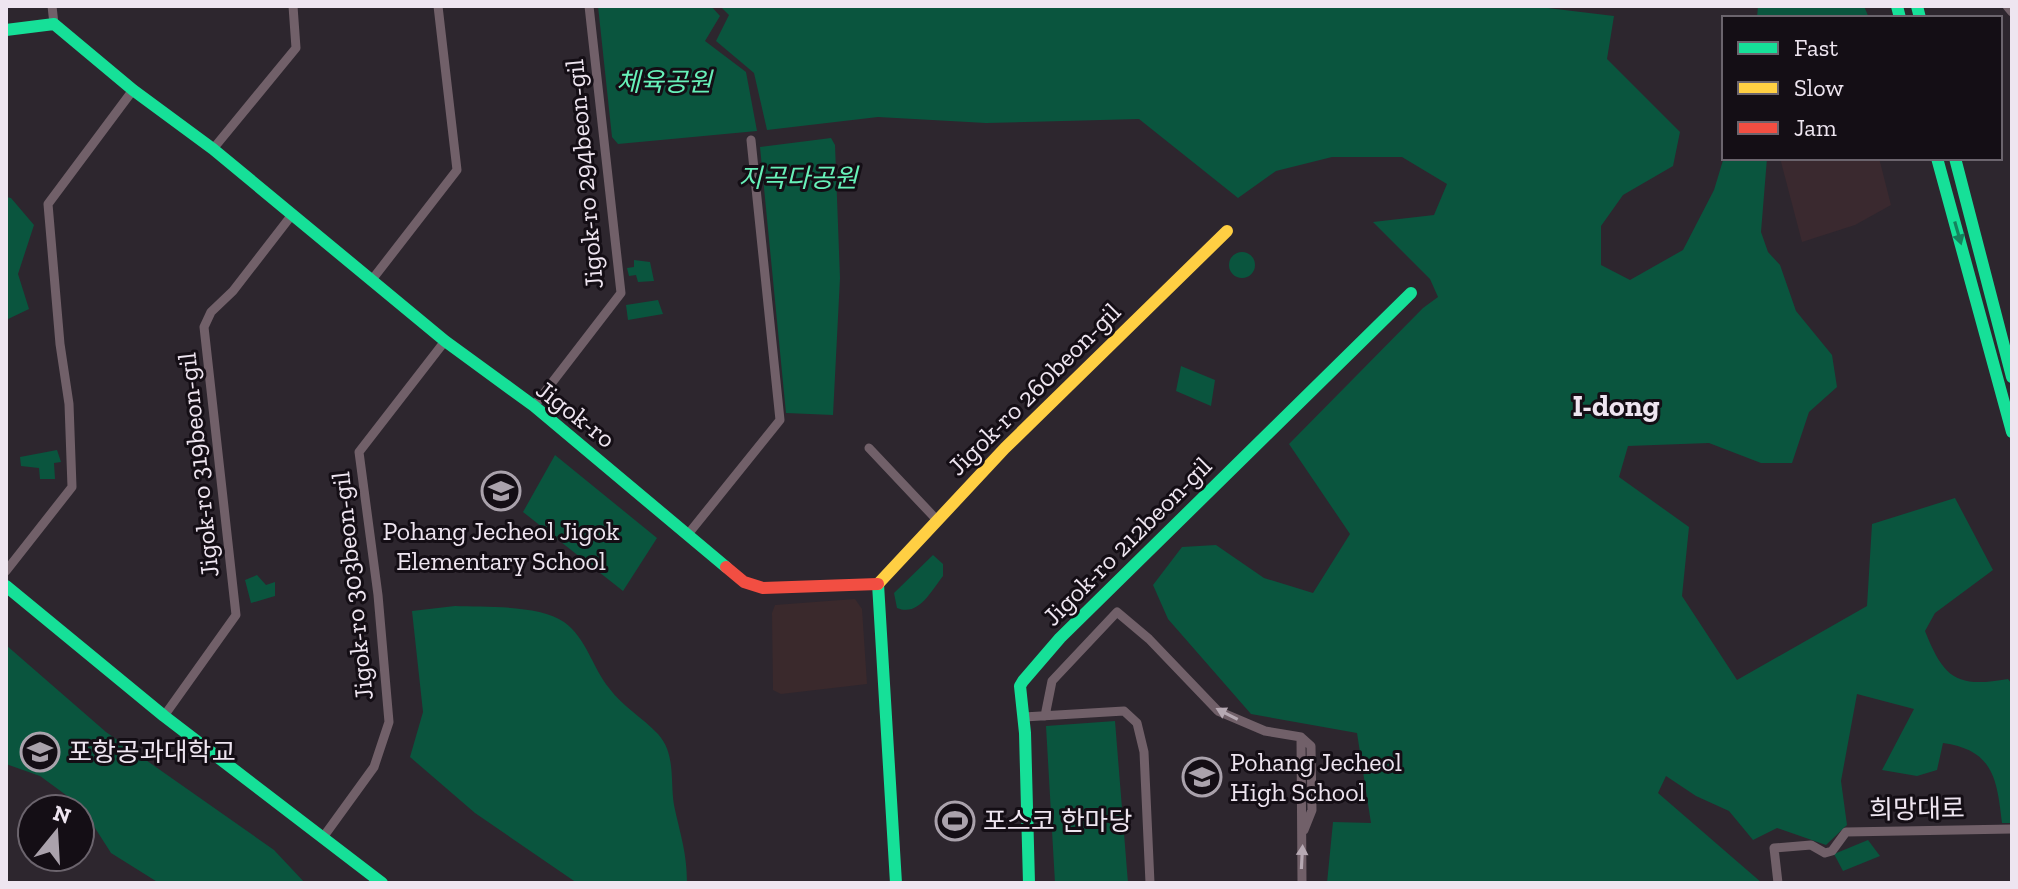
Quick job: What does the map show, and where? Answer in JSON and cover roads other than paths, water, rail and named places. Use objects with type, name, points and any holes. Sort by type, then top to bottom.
[{"type":"main road","points":[[6,30],[54,24]]},
{"type":"main road","name":"Jigok-ro","points":[[54,24],[133,90],[213,149],[445,341],[534,406],[744,582],[763,588],[878,584]]},
{"type":"main road","points":[[1938,160],[2012,432]]},
{"type":"main road","points":[[1956,160],[2012,377]]},
{"type":"main road","name":"Jigok-ro 260beon-gil","points":[[878,584],[936,519],[1227,231]]},
{"type":"main road","name":"Jigok-ro 212beon-gil","points":[[1029,883],[1024,717],[1020,686],[1060,638],[1411,293]]},
{"type":"main road","points":[[878,584],[896,883]]},
{"type":"main road","points":[[6,586],[164,716],[382,883]]},
{"type":"street","points":[[52,6],[54,24]]},
{"type":"street","points":[[213,149],[296,48],[293,6]]},
{"type":"street","points":[[371,281],[457,170],[438,6]]},
{"type":"street","name":"Jigok-ro 294beon-gil","points":[[534,406],[621,293],[589,6]]},
{"type":"street","points":[[2007,6],[2012,12]]},
{"type":"street","points":[[6,571],[72,487],[69,404],[60,344],[48,204],[133,90]]},
{"type":"street","points":[[689,533],[780,420],[751,140]]},
{"type":"street","name":"Jigok-ro 319beon-gil","points":[[164,716],[236,615],[204,327],[211,312],[233,291],[291,216]]},
{"type":"street","name":"Jigok-ro 303beon-gil","points":[[324,836],[374,767],[389,722],[378,595],[359,452],[445,341]]},
{"type":"street","points":[[869,448],[936,519]]},
{"type":"street","points":[[1045,716],[1052,681],[1117,612],[1149,639],[1218,711],[1265,731],[1301,737],[1302,883]]},
{"type":"street","points":[[1024,717],[1124,711],[1137,723],[1144,752],[1150,883]]},
{"type":"street","name":"희망대로","points":[[1778,883],[1774,848],[1811,845],[1825,853],[1832,851],[1846,832],[2012,829]]},
{"type":"place","name":"Pohang Jecheol Jigok Elementary School","points":[[501,491]]},
{"type":"place","name":"포항공과대학교","points":[[40,752]]},
{"type":"place","name":"Pohang Jecheol High School","points":[[1202,777]]},
{"type":"place","name":"포스코 한마당","points":[[955,821]]},
{"type":"district","name":"I-dong","points":[[1616,406]]},
{"type":"park label","name":"체육공원","points":[[664,82]]},
{"type":"park label","name":"지곡다공원","points":[[798,178]]}]
